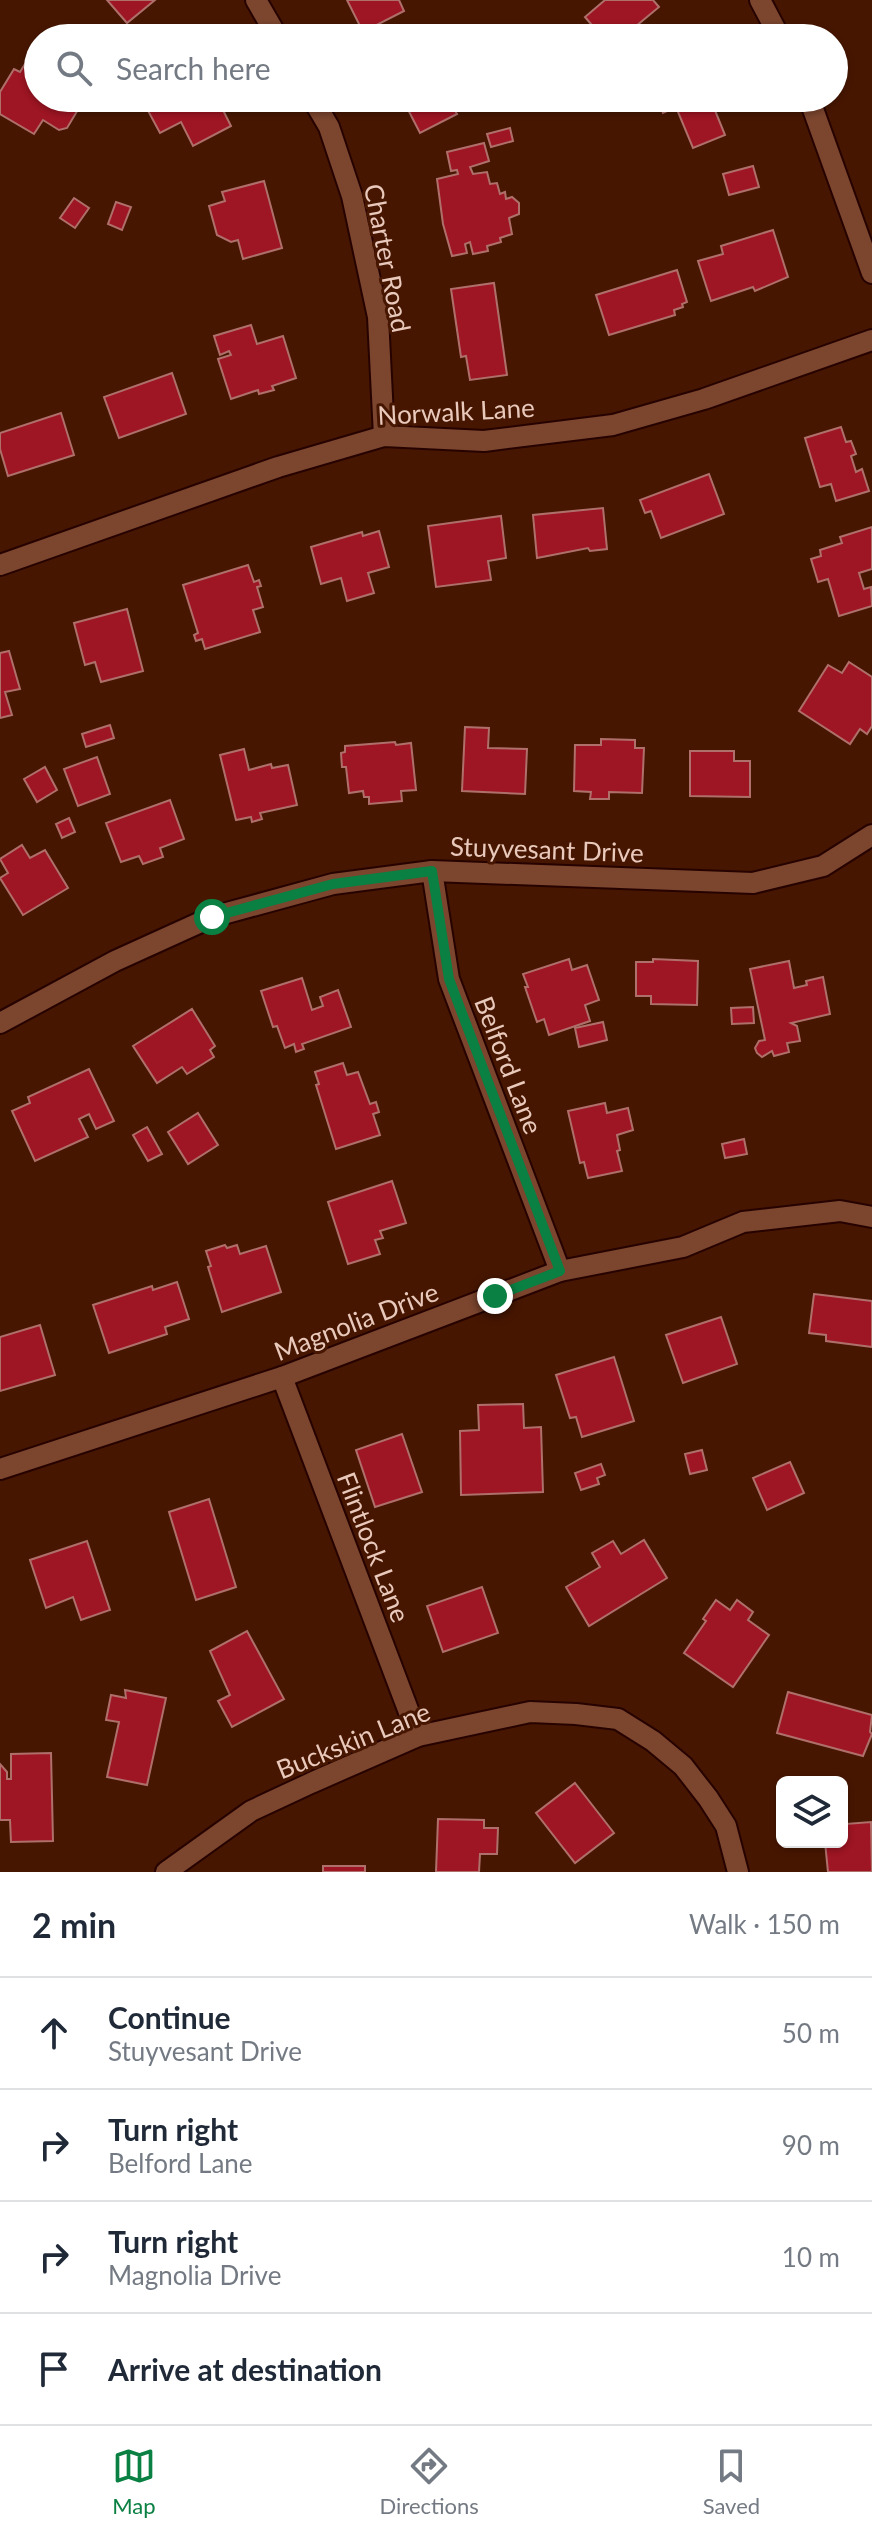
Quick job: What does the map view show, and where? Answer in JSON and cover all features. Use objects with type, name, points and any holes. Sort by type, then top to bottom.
[{"type":"street","points":[[256,0],[270,24]]},
{"type":"street","points":[[760,0],[773,24]]},
{"type":"street","name":"Charter Road","points":[[320,112],[329,127],[352,196],[378,317],[384,436]]},
{"type":"street","points":[[814,112],[872,273]]},
{"type":"street","name":"Norwalk Lane","points":[[0,565],[278,467],[384,436],[484,441],[613,425],[704,399],[872,340]]},
{"type":"street","name":"Stuyvesant Drive","points":[[0,1023],[115,961],[212,917],[333,884],[432,871],[753,883],[823,866],[872,835]]},
{"type":"street","name":"Belford Lane","points":[[432,871],[449,979],[560,1271]]},
{"type":"street","name":"Magnolia Drive","points":[[0,1469],[282,1377],[560,1271],[683,1247],[743,1222],[840,1211],[872,1217]]},
{"type":"street","name":"Flintlock Lane","points":[[282,1377],[418,1736]]},
{"type":"street","name":"Buckskin Lane","points":[[166,1872],[251,1811],[418,1736],[530,1712],[618,1719],[653,1741],[683,1766],[726,1826],[738,1872]]},
{"type":"building","points":[[107,0],[155,0],[127,23]]},
{"type":"building","points":[[347,0],[399,0],[404,11],[379,24],[359,24]]},
{"type":"building","points":[[605,0],[653,0],[659,7],[639,24],[591,24],[585,17]]},
{"type":"building","points":[[24,66],[24,112],[77,112],[67,128],[59,130],[43,120],[34,134],[0,114],[0,92],[14,69],[20,72]]},
{"type":"building","points":[[149,112],[224,112],[231,126],[193,146],[181,122],[160,133]]},
{"type":"building","points":[[409,112],[457,114],[420,133]]},
{"type":"building","points":[[678,112],[716,112],[725,135],[693,148]]},
{"type":"building","points":[[510,128],[513,141],[491,147],[487,134]]},
{"type":"building","points":[[484,143],[489,161],[470,167],[473,174],[487,172],[490,184],[497,183],[500,194],[505,192],[506,199],[512,197],[519,203],[519,214],[509,218],[512,234],[500,238],[501,242],[487,246],[488,251],[473,254],[470,242],[465,244],[467,253],[452,256],[443,224],[437,179],[458,174],[457,170],[451,171],[447,152]]},
{"type":"building","points":[[753,166],[759,187],[729,195],[723,174]]},
{"type":"building","points":[[264,181],[282,248],[243,259],[238,240],[231,242],[217,235],[209,206],[225,201],[222,192]]},
{"type":"building","points":[[74,198],[89,208],[75,228],[60,218]]},
{"type":"building","points":[[116,202],[131,207],[122,230],[108,224]]},
{"type":"building","points":[[773,230],[788,277],[755,291],[753,287],[711,301],[698,261],[723,254],[721,246]]},
{"type":"building","points":[[677,270],[687,302],[674,310],[675,315],[609,335],[596,295]]},
{"type":"building","points":[[494,283],[507,375],[470,380],[466,356],[461,357],[451,289]]},
{"type":"building","points":[[251,325],[257,344],[283,336],[296,378],[272,386],[274,390],[259,394],[258,390],[231,399],[218,359],[231,355],[229,351],[220,355],[214,336]]},
{"type":"building","points":[[172,373],[186,414],[119,438],[104,397]]},
{"type":"building","points":[[61,413],[74,455],[8,476],[0,449],[0,433]]},
{"type":"building","points":[[841,427],[846,442],[851,441],[856,454],[851,456],[856,472],[862,469],[869,491],[836,501],[831,484],[820,487],[805,438]]},
{"type":"building","points":[[709,474],[724,514],[661,538],[651,511],[645,513],[640,500]]},
{"type":"building","points":[[603,508],[607,549],[590,551],[588,548],[537,558],[533,515]]},
{"type":"building","points":[[501,516],[506,558],[488,561],[491,580],[436,587],[428,526]]},
{"type":"building","points":[[872,527],[872,569],[859,573],[864,589],[871,587],[872,606],[839,616],[828,579],[818,582],[811,559],[821,556],[820,550],[842,543],[840,537]]},
{"type":"building","points":[[379,531],[389,567],[368,573],[374,593],[347,601],[341,578],[321,584],[311,547],[362,532],[363,536]]},
{"type":"building","points":[[248,565],[254,582],[259,580],[261,586],[257,587],[263,607],[253,610],[260,632],[205,649],[202,639],[196,641],[194,635],[198,633],[183,585]]},
{"type":"building","points":[[127,609],[143,671],[101,682],[95,662],[85,665],[74,623]]},
{"type":"building","points":[[9,651],[20,689],[5,692],[12,715],[0,718],[0,653]]},
{"type":"building","points":[[849,662],[872,677],[872,726],[867,734],[860,729],[850,744],[799,711],[828,665],[842,673]]},
{"type":"building","points":[[110,725],[114,738],[86,747],[82,734]]},
{"type":"building","points":[[465,727],[489,728],[488,748],[527,749],[525,794],[462,791]]},
{"type":"building","points":[[601,739],[635,740],[635,748],[644,748],[642,793],[609,792],[609,799],[590,799],[591,792],[574,791],[575,745],[601,745]]},
{"type":"building","points":[[395,742],[396,745],[411,743],[416,790],[401,791],[402,801],[369,804],[369,797],[364,797],[363,791],[349,793],[346,767],[342,767],[341,753],[345,752],[345,746]]},
{"type":"building","points":[[244,749],[249,770],[271,764],[272,768],[288,765],[297,805],[260,813],[262,819],[252,822],[251,817],[236,820],[220,755]]},
{"type":"building","points":[[690,751],[734,751],[734,761],[750,761],[750,797],[690,796]]},
{"type":"building","points":[[97,757],[110,794],[78,806],[64,769]]},
{"type":"building","points":[[45,767],[57,790],[37,802],[24,779]]},
{"type":"building","points":[[170,800],[184,839],[160,848],[163,857],[143,864],[139,856],[121,862],[106,823]]},
{"type":"building","points":[[69,818],[75,832],[62,838],[56,824]]},
{"type":"building","points":[[22,845],[30,858],[45,850],[68,888],[23,915],[0,878],[8,873],[0,859]]},
{"type":"building","points":[[569,959],[572,970],[587,965],[599,1000],[585,1005],[590,1021],[549,1035],[544,1019],[537,1022],[523,974]]},
{"type":"building","points":[[653,959],[698,961],[697,1005],[651,1004],[651,996],[636,996],[636,962],[653,962]]},
{"type":"building","points":[[789,961],[794,988],[823,977],[830,1014],[791,1023],[797,1026],[800,1041],[787,1043],[789,1052],[774,1056],[772,1051],[762,1057],[755,1048],[759,1041],[765,1040],[750,969]]},
{"type":"building","points":[[302,978],[312,1010],[323,1006],[320,997],[338,990],[351,1027],[302,1044],[304,1049],[296,1052],[294,1044],[285,1048],[277,1026],[273,1027],[261,991]]},
{"type":"building","points":[[753,1007],[754,1023],[732,1024],[731,1008]]},
{"type":"building","points":[[192,1009],[215,1046],[210,1050],[214,1057],[187,1074],[182,1067],[157,1083],[133,1046]]},
{"type":"building","points":[[603,1022],[607,1040],[579,1047],[575,1028]]},
{"type":"building","points":[[343,1063],[347,1075],[358,1072],[370,1104],[376,1102],[379,1112],[373,1114],[380,1135],[336,1149],[316,1085],[319,1084],[315,1072]]},
{"type":"building","points":[[89,1069],[114,1121],[96,1129],[89,1114],[79,1119],[88,1137],[35,1161],[12,1111],[30,1103],[28,1097]]},
{"type":"building","points":[[605,1103],[607,1113],[628,1108],[633,1130],[617,1135],[622,1171],[588,1178],[584,1162],[580,1163],[568,1111]]},
{"type":"building","points":[[198,1113],[218,1145],[188,1164],[168,1132]]},
{"type":"building","points":[[147,1127],[162,1154],[148,1161],[133,1135]]},
{"type":"building","points":[[744,1139],[747,1154],[725,1158],[722,1144]]},
{"type":"building","points":[[392,1181],[406,1223],[380,1231],[383,1238],[375,1240],[380,1254],[348,1264],[328,1202]]},
{"type":"building","points":[[225,1245],[227,1248],[237,1245],[240,1254],[266,1246],[281,1292],[222,1312],[206,1251]]},
{"type":"building","points":[[177,1282],[189,1319],[165,1327],[167,1334],[109,1353],[93,1305],[152,1286],[153,1290]]},
{"type":"building","points":[[814,1294],[872,1301],[872,1347],[826,1341],[826,1335],[809,1333]]},
{"type":"building","points":[[721,1317],[737,1364],[683,1383],[666,1335]]},
{"type":"building","points":[[40,1325],[55,1375],[0,1391],[0,1337]]},
{"type":"building","points":[[614,1357],[634,1421],[582,1437],[576,1417],[570,1418],[556,1375]]},
{"type":"building","points":[[523,1404],[524,1428],[541,1427],[543,1492],[461,1495],[460,1431],[479,1430],[478,1405]]},
{"type":"building","points":[[402,1434],[422,1492],[375,1507],[356,1450]]},
{"type":"building","points":[[702,1450],[707,1470],[690,1474],[685,1454]]},
{"type":"building","points":[[790,1462],[804,1493],[767,1510],[753,1478]]},
{"type":"building","points":[[601,1464],[605,1475],[597,1478],[599,1484],[581,1490],[575,1473]]},
{"type":"building","points":[[209,1499],[236,1587],[196,1600],[169,1512]]},
{"type":"building","points":[[644,1540],[667,1578],[589,1626],[566,1587],[600,1567],[592,1553],[613,1541],[621,1554]]},
{"type":"building","points":[[87,1541],[110,1610],[81,1620],[73,1597],[46,1608],[30,1560]]},
{"type":"building","points":[[482,1587],[498,1633],[443,1652],[427,1606]]},
{"type":"building","points":[[716,1600],[730,1610],[737,1600],[753,1612],[748,1620],[769,1635],[733,1687],[684,1653]]},
{"type":"building","points":[[247,1631],[284,1699],[232,1727],[218,1701],[230,1695],[210,1651]]},
{"type":"building","points":[[125,1690],[166,1698],[147,1785],[107,1777],[119,1722],[106,1720],[111,1695],[126,1698]]},
{"type":"building","points":[[788,1692],[872,1715],[872,1734],[863,1756],[777,1733]]},
{"type":"building","points":[[51,1753],[53,1841],[11,1842],[10,1820],[0,1820],[0,1764],[7,1772],[7,1779],[11,1779],[11,1754]]},
{"type":"building","points":[[575,1783],[614,1833],[575,1863],[536,1813]]},
{"type":"building","points":[[438,1819],[484,1820],[484,1828],[498,1828],[497,1854],[480,1854],[479,1872],[436,1872]]},
{"type":"building","points":[[871,1822],[872,1872],[828,1872],[826,1848],[848,1848],[848,1824]]},
{"type":"building","points":[[323,1866],[365,1866],[365,1872],[323,1872]]},
{"type":"route","points":[[212,917],[333,884],[432,871],[449,979],[560,1271],[495,1296]]}]
